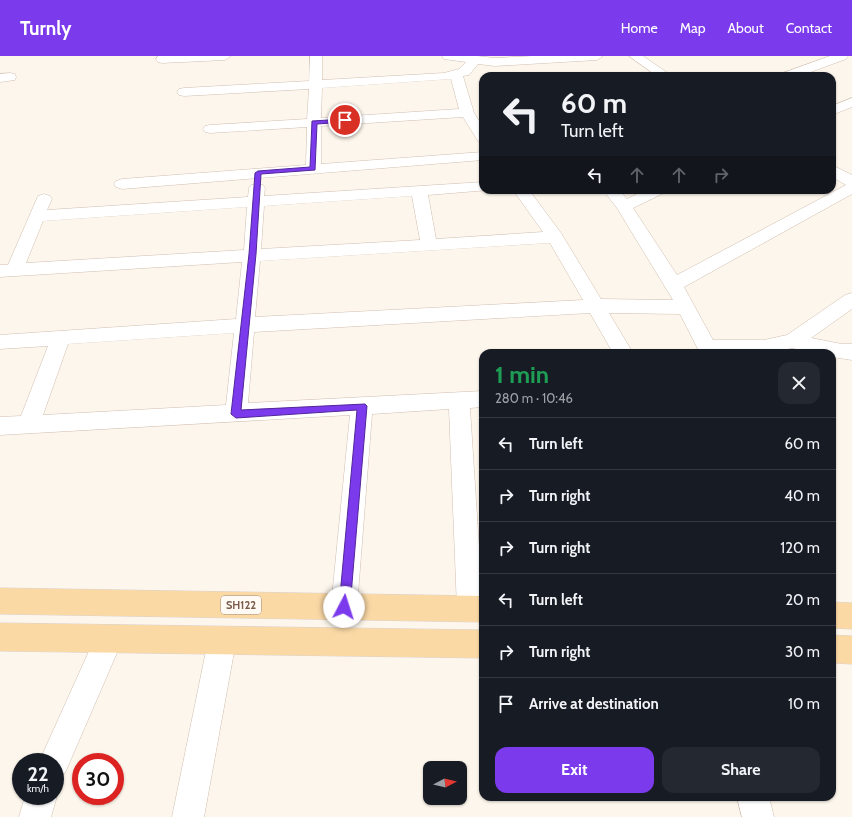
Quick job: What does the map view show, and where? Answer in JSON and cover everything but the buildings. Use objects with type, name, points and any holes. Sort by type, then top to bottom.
[{"type":"main road","name":"SH122","points":[[2,606],[476,608]]},
{"type":"main road","points":[[836,615],[852,616]]},
{"type":"main road","points":[[0,637],[479,644]]},
{"type":"main road","points":[[836,650],[852,650]]},
{"type":"street","points":[[162,59],[225,56]]},
{"type":"street","points":[[313,168],[316,56]]},
{"type":"street","points":[[448,56],[474,60],[597,56]]},
{"type":"street","points":[[635,56],[654,72]]},
{"type":"street","points":[[799,72],[842,56]]},
{"type":"street","points":[[494,59],[499,72]]},
{"type":"street","points":[[184,92],[456,75],[464,72],[474,60]]},
{"type":"street","points":[[456,75],[468,113],[479,131]]},
{"type":"street","points":[[836,109],[852,102]]},
{"type":"street","points":[[210,129],[468,113]]},
{"type":"street","points":[[122,184],[479,156]]},
{"type":"street","points":[[836,172],[852,182]]},
{"type":"street","points":[[236,414],[252,254],[258,173]]},
{"type":"street","points":[[37,216],[479,187]]},
{"type":"street","points":[[674,285],[852,188]]},
{"type":"street","points":[[419,191],[429,244]]},
{"type":"street","points":[[523,194],[554,237],[620,349]]},
{"type":"street","points":[[614,194],[624,206],[687,306],[708,349]]},
{"type":"street","points":[[624,206],[650,194]]},
{"type":"street","points":[[7,270],[37,216],[44,200]]},
{"type":"street","points":[[7,270],[252,254],[554,237]]},
{"type":"street","points":[[736,349],[764,347],[792,341],[852,300]]},
{"type":"street","points":[[0,342],[244,325],[595,306],[687,306]]},
{"type":"street","points":[[29,424],[62,338]]},
{"type":"street","points":[[792,341],[828,349]]},
{"type":"street","points":[[836,351],[852,352]]},
{"type":"street","points":[[0,426],[236,414],[479,399]]},
{"type":"street","points":[[459,400],[476,608]]},
{"type":"street","points":[[344,607],[362,406]]},
{"type":"street","points":[[58,753],[109,639]]},
{"type":"street","points":[[188,817],[222,641]]},
{"type":"street","points":[[754,801],[758,817]]},
{"type":"street","points":[[34,817],[38,805]]},
{"type":"route","points":[[344,607],[362,406],[236,414],[252,254],[258,173],[313,168],[314,122],[345,120]]}]
